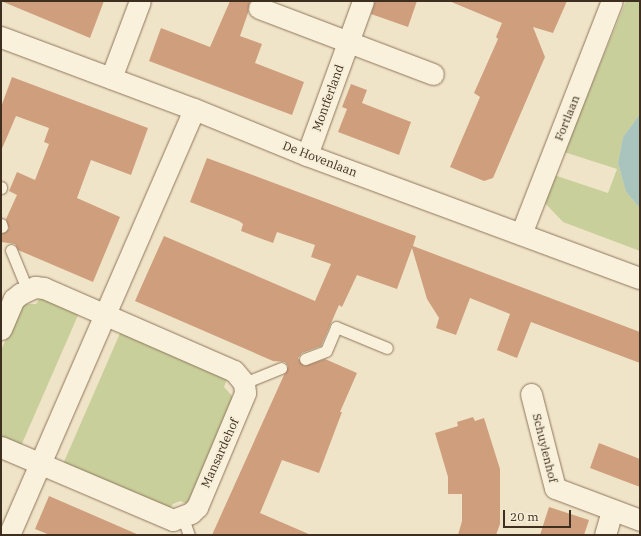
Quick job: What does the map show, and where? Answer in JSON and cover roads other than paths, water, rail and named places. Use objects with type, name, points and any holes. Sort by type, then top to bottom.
[{"type":"street","points":[[111,78],[140,1]]},
{"type":"street","name":"Montferland","points":[[308,155],[363,1]]},
{"type":"street","name":"Fortlaan","points":[[520,234],[612,1]]},
{"type":"street","points":[[259,8],[433,74]]},
{"type":"street","name":"De Hovenlaan","points":[[1,37],[194,109],[308,155],[640,278]]},
{"type":"street","points":[[9,535],[194,109]]},
{"type":"street","points":[[1,329],[14,299],[27,289],[44,288],[234,371],[244,383]]},
{"type":"street","name":"Mansardehof","points":[[1,447],[163,518],[186,526],[197,506],[242,402],[244,383]]},
{"type":"street","name":"Schuylenhof","points":[[531,394],[555,488],[612,511],[640,520]]},
{"type":"street","points":[[605,535],[612,511]]},
{"type":"lane","points":[[11,250],[27,289]]},
{"type":"lane","points":[[305,359],[326,351],[336,327],[387,348]]},
{"type":"lane","points":[[244,383],[282,368]]},
{"type":"water","points":[[640,114],[640,208],[626,192],[618,163],[623,137]]}]
